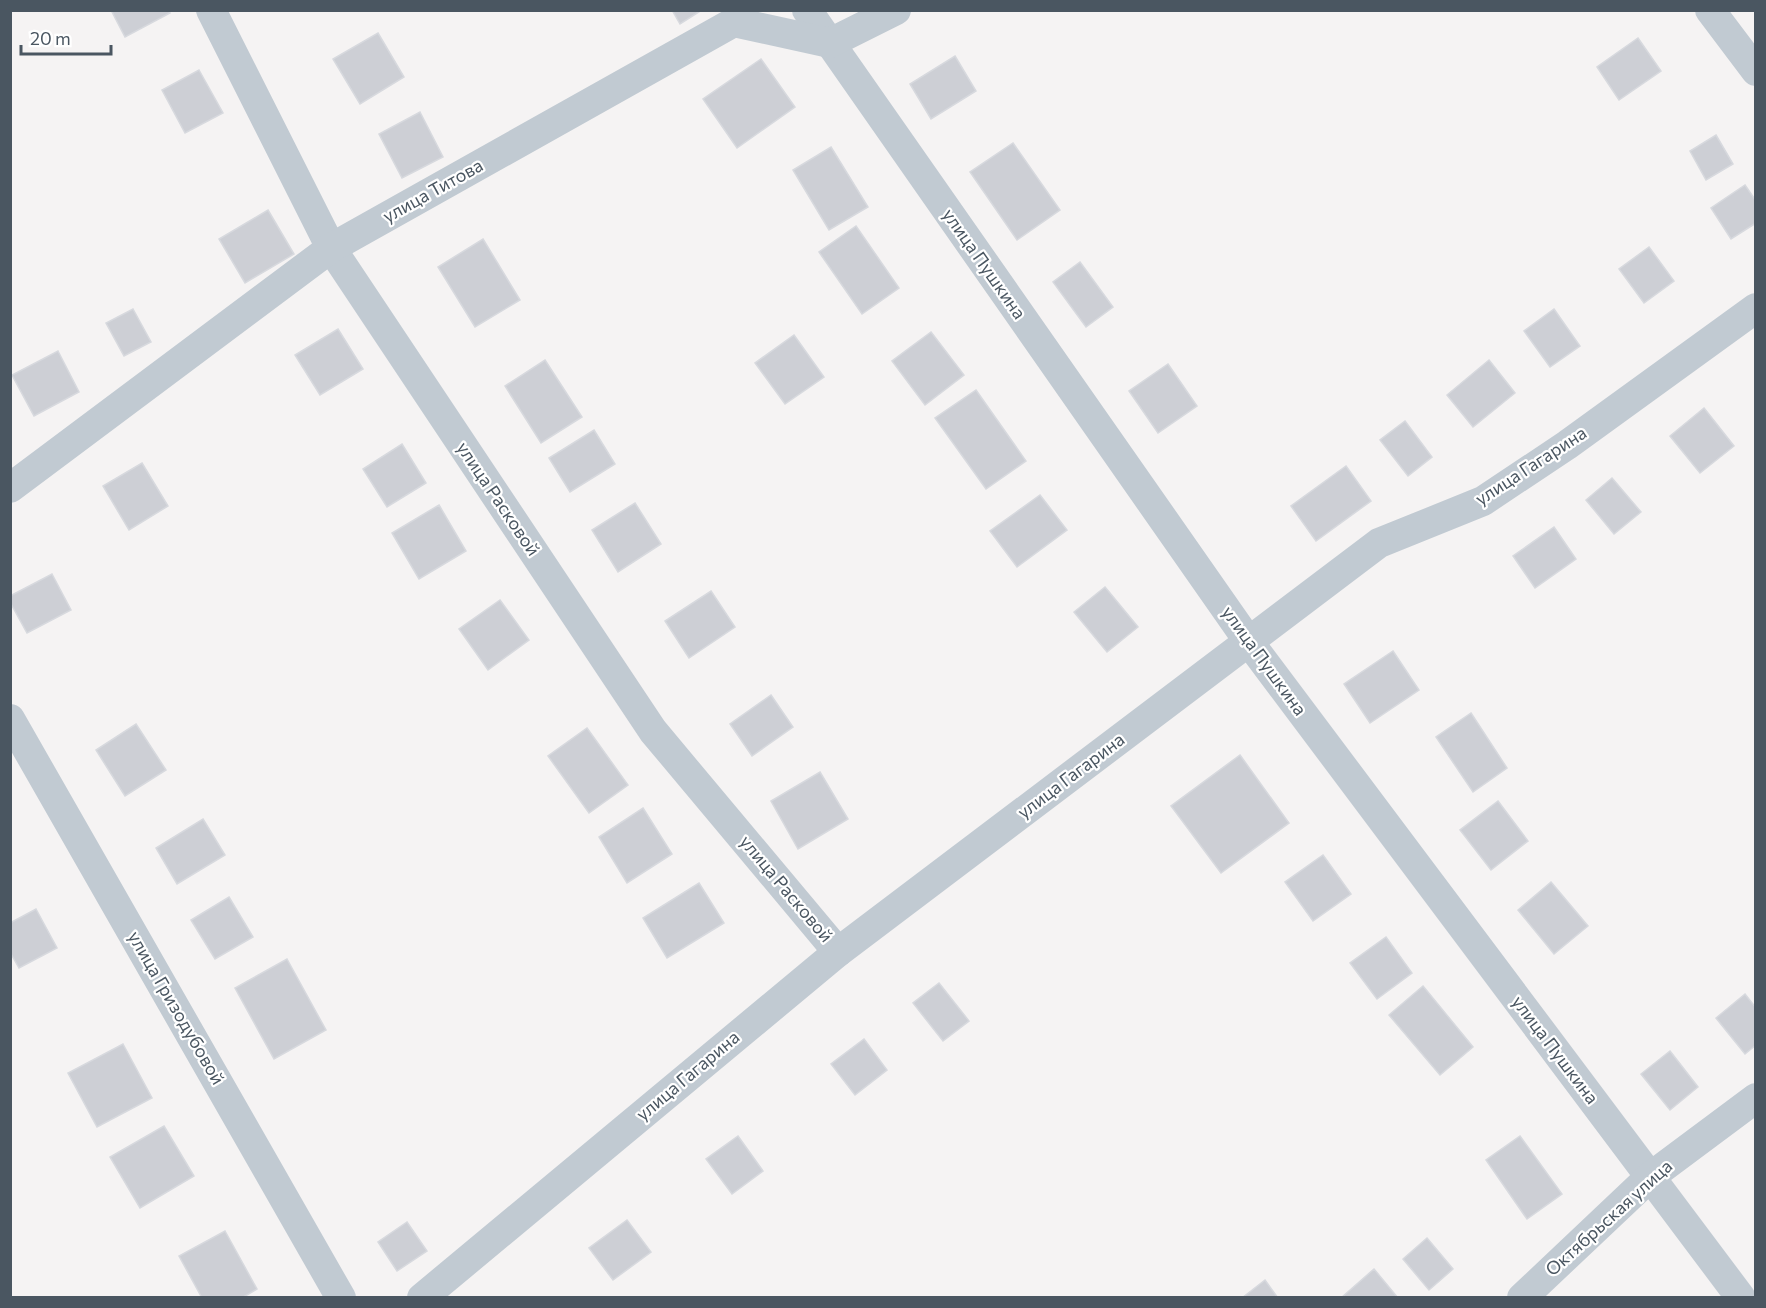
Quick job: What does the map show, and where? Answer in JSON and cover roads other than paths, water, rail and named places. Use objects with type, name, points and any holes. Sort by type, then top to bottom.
[{"type":"street","name":"улица Расковой","points":[[211,10],[331,248],[653,731],[838,952]]},
{"type":"street","name":"улица Пушкина","points":[[807,10],[1249,642],[1741,1298]]},
{"type":"street","points":[[830,43],[896,10]]},
{"type":"street","points":[[1710,10],[1755,71]]},
{"type":"street","name":"улица Титова","points":[[10,488],[331,248],[734,22],[830,43]]},
{"type":"street","name":"улица Гагарина","points":[[422,1298],[838,952],[1379,543],[1483,501],[1567,445],[1755,308]]},
{"type":"street","name":"улица Гризодубовой","points":[[10,719],[341,1298]]},
{"type":"street","name":"Октябрьская улица","points":[[1522,1298],[1650,1177],[1755,1098]]}]
